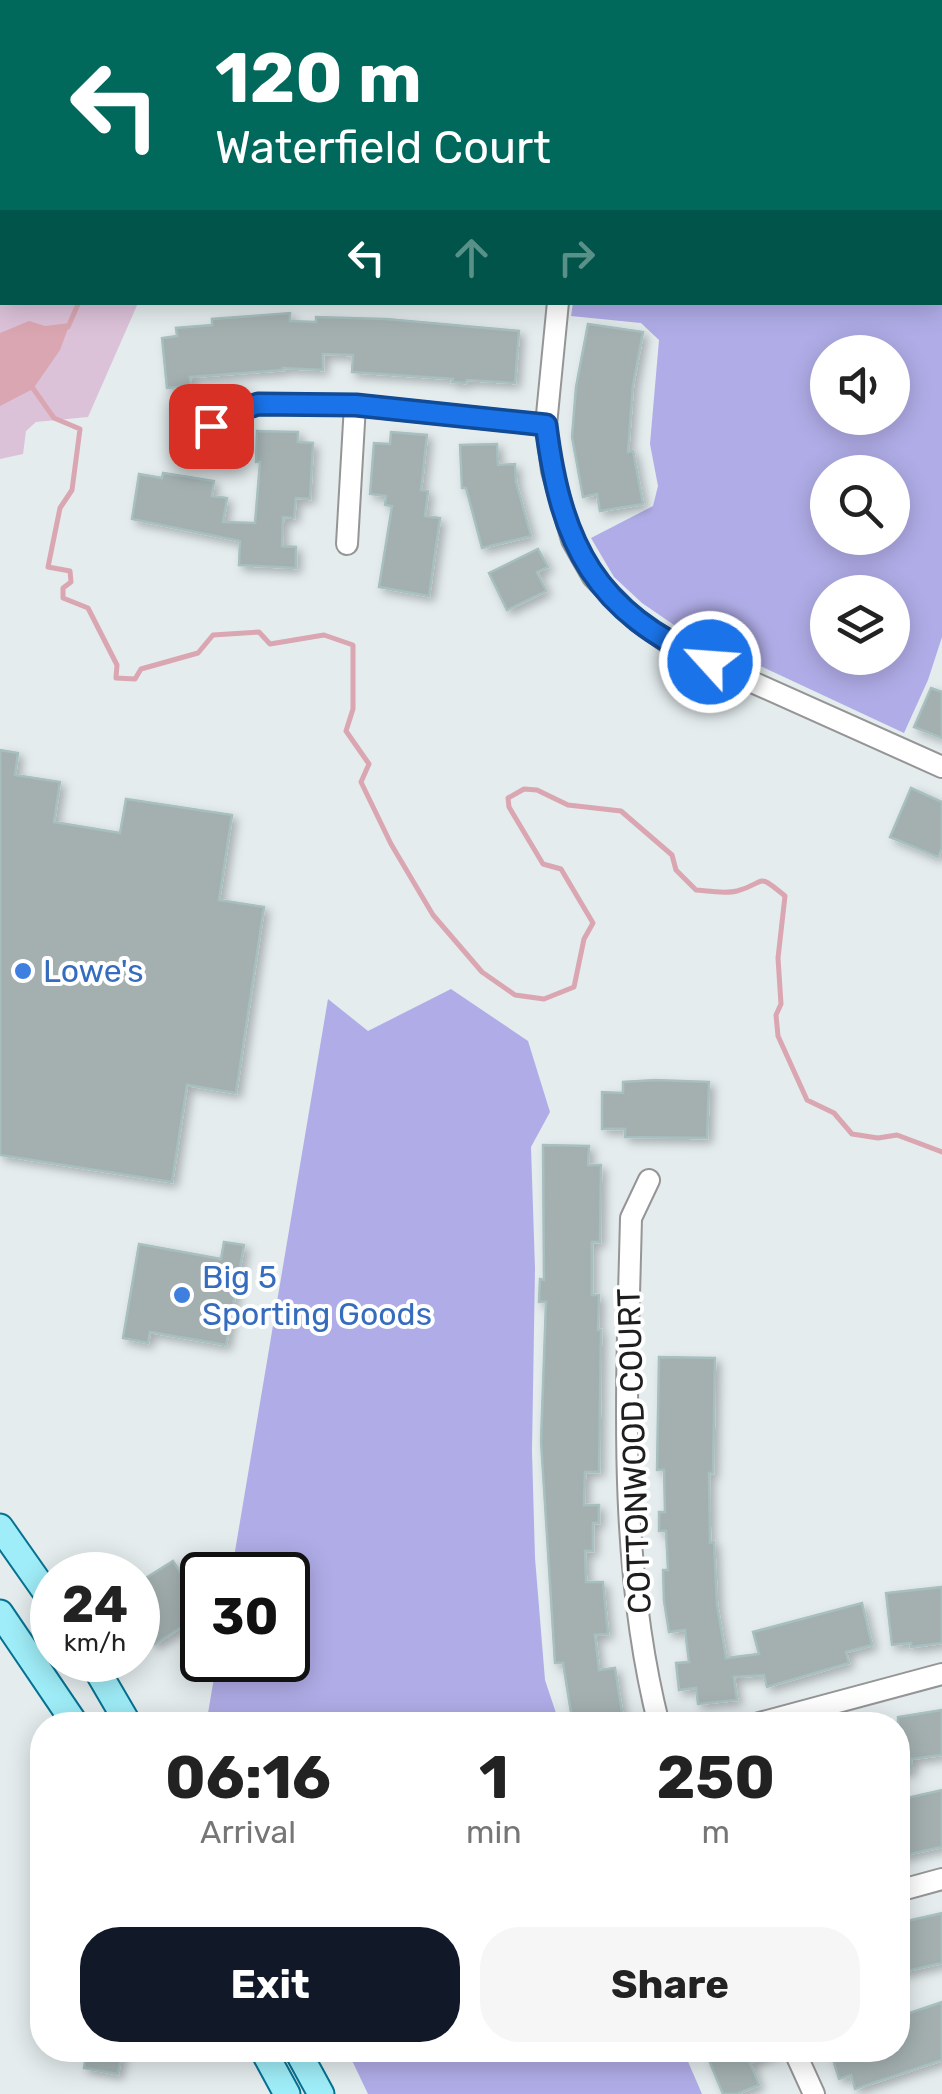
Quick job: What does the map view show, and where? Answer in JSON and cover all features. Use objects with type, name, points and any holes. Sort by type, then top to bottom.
[{"type":"main road","points":[[0,1527],[30,1570]]},
{"type":"main road","points":[[5,1625],[67,1712]]},
{"type":"main road","points":[[104,1682],[121,1712]]},
{"type":"main road","points":[[270,2062],[287,2094]]},
{"type":"main road","points":[[304,2062],[321,2094]]},
{"type":"street","points":[[557,310],[546,425],[556,488],[572,540],[593,577],[634,618],[674,647],[942,767]]},
{"type":"street","points":[[193,437],[228,414],[258,404],[356,405],[546,425]]},
{"type":"street","points":[[347,544],[356,405]]},
{"type":"street","name":"COTTONWOOD COURT","points":[[648,1180],[630,1218],[629,1479],[636,1611],[656,1712]]},
{"type":"street","points":[[800,1712],[942,1674]]},
{"type":"street","points":[[910,1888],[942,1879]]},
{"type":"street","points":[[799,2062],[814,2094]]},
{"type":"shaded area","points":[[0,305],[137,305],[88,417],[36,422],[26,431],[23,454],[0,459]]},
{"type":"shaded area","points":[[573,305],[942,305],[942,637],[904,733],[677,627],[614,577],[591,538],[653,506],[658,486],[650,444],[659,340],[641,323],[571,316]]},
{"type":"shaded area","points":[[29,321],[45,326],[70,323],[60,350],[33,389],[0,406],[0,333]]},
{"type":"shaded area","points":[[451,989],[528,1041],[550,1112],[531,1147],[535,1269],[532,1451],[535,1558],[545,1680],[556,1712],[208,1712],[213,1682],[310,1682],[310,1552],[235,1552],[328,999],[368,1031]]},
{"type":"shaded area","points":[[353,2062],[688,2062],[702,2094],[368,2094]]},
{"type":"building","points":[[290,313],[290,321],[316,322],[316,317],[386,319],[519,331],[515,383],[466,383],[352,372],[353,355],[323,354],[323,370],[283,368],[190,377],[191,386],[167,388],[162,338],[177,336],[176,328],[212,325],[212,319]]},
{"type":"building","points":[[588,324],[643,332],[633,385],[628,452],[633,451],[643,504],[600,511],[597,494],[583,497],[572,437],[576,387]]},
{"type":"building","points":[[257,431],[298,432],[298,442],[313,443],[310,499],[296,498],[294,518],[283,517],[282,546],[296,547],[296,568],[239,565],[240,541],[132,519],[139,474],[162,478],[163,473],[214,481],[212,496],[227,498],[223,522],[255,523],[260,462],[256,462]]},
{"type":"building","points":[[391,432],[427,435],[421,490],[428,491],[425,516],[440,518],[429,596],[379,587],[392,506],[385,505],[386,496],[370,494],[374,443],[390,444]]},
{"type":"building","points":[[497,444],[498,465],[515,464],[531,536],[482,548],[466,488],[462,488],[460,445]]},
{"type":"building","points":[[538,549],[548,567],[537,572],[546,591],[507,610],[489,573]]},
{"type":"building","points":[[931,688],[942,692],[942,738],[914,727]]},
{"type":"building","points":[[0,750],[18,753],[15,775],[60,782],[54,822],[120,833],[126,799],[232,815],[219,900],[264,907],[236,1093],[187,1085],[172,1182],[0,1155]]},
{"type":"building","points":[[911,788],[942,802],[942,848],[938,857],[890,837]]},
{"type":"building","points":[[623,1082],[709,1082],[707,1138],[625,1137],[625,1129],[602,1129],[602,1092],[623,1093]]},
{"type":"building","points":[[543,1145],[589,1146],[588,1165],[601,1165],[600,1242],[592,1242],[592,1295],[599,1295],[601,1330],[599,1472],[585,1472],[584,1505],[599,1505],[599,1523],[593,1523],[593,1551],[585,1551],[586,1582],[603,1582],[608,1634],[595,1635],[599,1670],[615,1668],[622,1712],[571,1712],[563,1663],[555,1663],[541,1441],[546,1302],[539,1302],[540,1279],[544,1280]]},
{"type":"building","name":"Big 5 Sporting Goods","points":[[224,1242],[244,1245],[226,1345],[150,1332],[148,1343],[123,1338],[139,1244],[221,1259]]},
{"type":"building","points":[[659,1357],[715,1358],[710,1543],[714,1542],[717,1605],[726,1658],[759,1654],[753,1632],[862,1603],[872,1645],[846,1652],[849,1663],[767,1687],[764,1675],[734,1677],[737,1700],[698,1704],[696,1688],[679,1690],[676,1663],[689,1662],[685,1630],[669,1632],[664,1601],[663,1570],[668,1570],[666,1531],[659,1531],[659,1512],[665,1512],[664,1470],[657,1470]]},
{"type":"building","points":[[173,1561],[180,1572],[180,1628],[160,1641],[160,1569]]},
{"type":"building","points":[[942,1587],[942,1643],[892,1645],[886,1593]]},
{"type":"building","points":[[942,1710],[942,1755],[911,1759],[910,1769],[910,1715]]},
{"type":"building","points":[[942,1790],[942,1847],[910,1854],[910,1797]]},
{"type":"building","points":[[942,1913],[942,1963],[910,1970],[910,1920]]},
{"type":"building","points":[[942,2002],[942,2060],[855,2089],[851,2075],[839,2079],[834,2062],[910,2062],[910,2013]]},
{"type":"building","points":[[85,2062],[120,2062],[118,2074],[84,2068]]},
{"type":"building","points":[[710,2062],[752,2062],[759,2085],[737,2094],[723,2094]]},
{"type":"waterway","points":[[68,327],[78,305]]},
{"type":"waterway","points":[[32,387],[54,418],[80,429],[72,490],[60,508],[48,567],[70,571],[71,582],[63,588],[63,598],[88,608],[117,665],[116,678],[135,679],[141,669],[198,653],[213,635],[259,632],[270,644],[324,635],[353,645],[353,709],[346,731],[369,764],[361,782],[391,844],[433,915],[482,972],[515,995],[544,999],[574,987],[584,939],[593,923],[561,869],[543,864],[509,807],[508,798],[524,789],[537,790],[568,805],[621,811],[672,855],[676,870],[696,890],[732,892],[765,881],[785,896],[778,958],[778,1036],[807,1100],[834,1113],[852,1134],[878,1138],[897,1135],[942,1152]]},
{"type":"place","name":"Lowe's","points":[[23,971]]},
{"type":"place","name":"Big 5 Sporting Goods","points":[[182,1295]]},
{"type":"route","points":[[211,426],[228,414],[258,404],[356,405],[546,425],[560,506],[572,540],[593,577],[634,618],[674,647],[710,662]]}]
